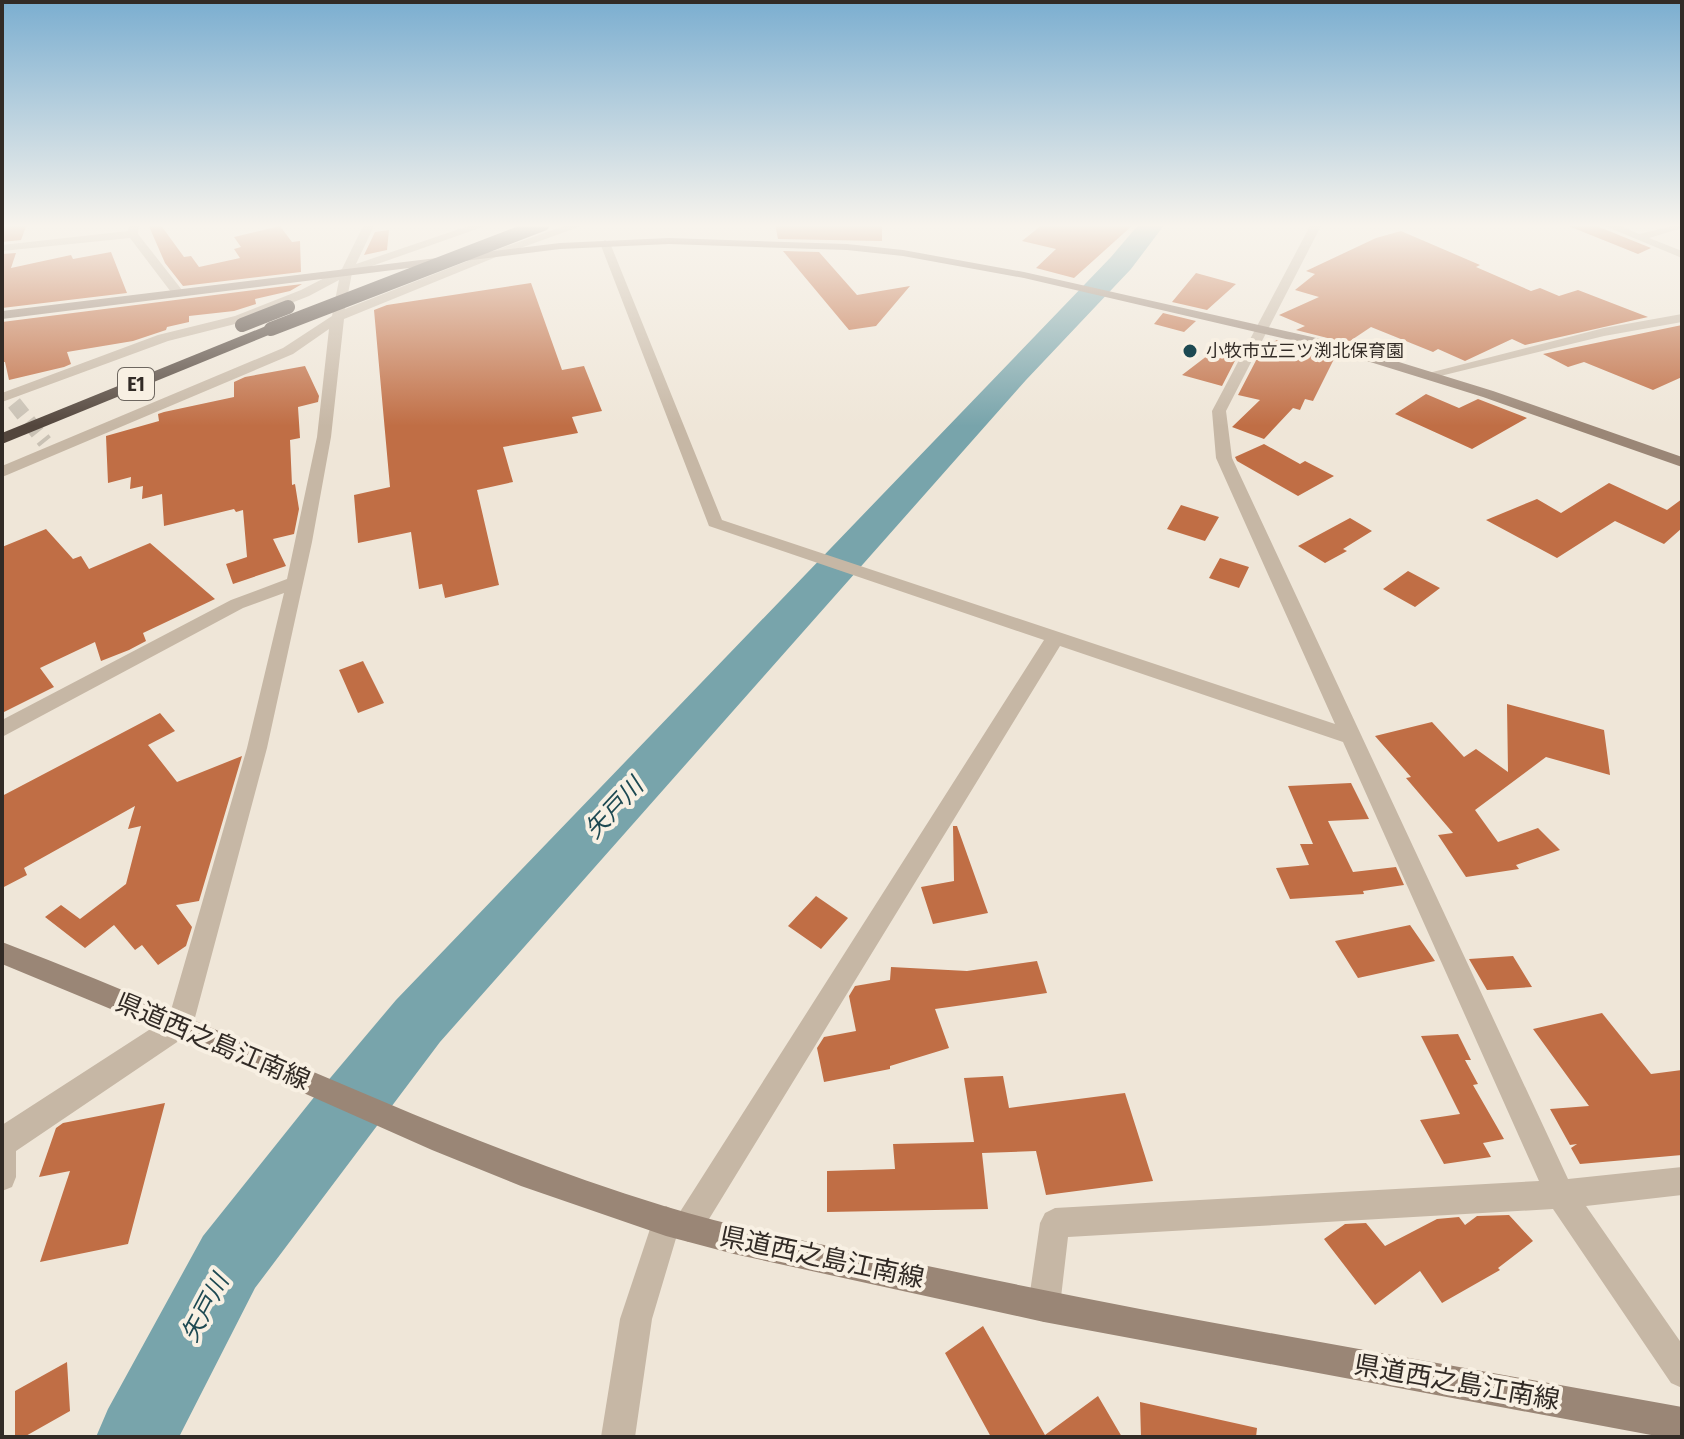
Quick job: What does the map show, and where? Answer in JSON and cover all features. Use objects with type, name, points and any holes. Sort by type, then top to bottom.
[{"type":"highway","name":"E1","points":[[2,421],[331,291]]},
{"type":"highway","name":"E1","points":[[2,439],[369,291]]},
{"type":"street","points":[[2,315],[192,291]]},
{"type":"street","points":[[6,396],[163,338],[239,319],[309,291]]},
{"type":"street","points":[[2,1177],[3,1141],[180,1025],[257,748],[294,583],[324,437],[332,346],[344,291]]},
{"type":"street","points":[[2,472],[48,446],[288,351],[340,316],[402,291]]},
{"type":"street","points":[[624,291],[715,523],[1349,736]]},
{"type":"street","points":[[1097,291],[1261,328],[1428,375],[1682,462]]},
{"type":"street","points":[[1281,291],[1219,411],[1224,458],[1560,1194],[1682,1372]]},
{"type":"street","points":[[1428,375],[1604,332],[1682,318]]},
{"type":"street","points":[[2,729],[237,604],[294,583]]},
{"type":"street","points":[[618,1437],[636,1319],[677,1224],[1056,637]]},
{"type":"street","name":"県道西之島江南線","points":[[2,953],[180,1025],[521,1172],[677,1224],[1044,1306],[1682,1424]]},
{"type":"street","points":[[1044,1306],[1055,1223],[1560,1194],[1682,1181]]},
{"type":"building","points":[[2,291],[127,293],[2,308]]},
{"type":"building","points":[[246,291],[289,291],[255,299],[256,304],[234,311],[189,316],[189,322],[133,341],[67,352],[71,364],[9,380],[5,362],[2,362],[2,322]]},
{"type":"building","points":[[478,291],[534,291],[562,370],[584,366],[602,411],[572,417],[578,433],[503,447],[513,482],[477,490],[499,585],[445,598],[442,584],[419,589],[411,532],[358,543],[354,495],[390,487],[374,310],[387,305]]},
{"type":"building","points":[[817,291],[854,291],[857,295],[906,291],[876,326],[849,330]]},
{"type":"building","points":[[1181,291],[1228,291],[1207,310],[1172,302]]},
{"type":"building","points":[[1299,291],[1547,291],[1559,296],[1581,291],[1648,317],[1525,345],[1512,339],[1465,361],[1438,349],[1433,352],[1371,327],[1347,343],[1296,330],[1305,326],[1279,315],[1319,297]]},
{"type":"building","points":[[1163,313],[1196,321],[1184,332],[1154,324]]},
{"type":"building","points":[[1682,325],[1682,377],[1653,390],[1584,362],[1568,367],[1543,354]]},
{"type":"building","points":[[1277,340],[1336,355],[1313,401],[1305,399],[1300,410],[1293,408],[1264,439],[1232,427],[1260,400],[1238,395],[1263,347]]},
{"type":"building","points":[[1220,346],[1240,351],[1222,386],[1182,375]]},
{"type":"building","points":[[305,366],[319,396],[318,402],[298,407],[300,438],[290,440],[292,485],[295,484],[299,509],[294,534],[273,539],[286,566],[233,584],[226,564],[247,557],[243,510],[236,512],[234,509],[164,526],[162,494],[142,499],[143,486],[130,489],[131,477],[108,483],[106,436],[159,421],[158,414],[164,412],[234,397],[234,382],[245,377]]},
{"type":"building","points":[[1426,394],[1459,408],[1478,399],[1527,418],[1472,449],[1395,414]]},
{"type":"building","points":[[1264,444],[1300,464],[1305,461],[1334,476],[1298,496],[1237,461],[1235,457]]},
{"type":"building","points":[[1609,483],[1667,510],[1682,499],[1682,528],[1664,544],[1615,521],[1557,558],[1486,520],[1537,499],[1561,513]]},
{"type":"building","points":[[1181,505],[1219,517],[1205,541],[1167,529]]},
{"type":"building","points":[[1350,518],[1372,531],[1343,549],[1347,551],[1325,563],[1298,546]]},
{"type":"building","points":[[46,529],[73,559],[81,556],[89,569],[150,543],[215,599],[143,633],[146,641],[129,650],[101,661],[95,642],[40,668],[54,687],[2,713],[2,547]]},
{"type":"building","points":[[1220,558],[1249,567],[1239,588],[1209,578]]},
{"type":"building","points":[[1408,571],[1440,588],[1415,607],[1383,589]]},
{"type":"building","points":[[363,661],[384,703],[358,713],[339,670]]},
{"type":"building","points":[[1507,704],[1604,730],[1610,775],[1546,757],[1475,810],[1498,842],[1538,828],[1560,850],[1516,865],[1519,869],[1466,877],[1438,835],[1453,833],[1375,736],[1432,722],[1464,757],[1476,749],[1508,772]]},
{"type":"building","points":[[160,713],[175,731],[148,745],[177,782],[242,756],[199,901],[176,905],[192,927],[186,946],[158,965],[142,945],[135,950],[114,925],[85,948],[45,917],[61,905],[80,919],[126,884],[141,826],[128,829],[135,806],[24,868],[27,875],[2,888],[2,796]]},
{"type":"building","points":[[1351,783],[1369,819],[1328,821],[1353,872],[1396,867],[1404,885],[1363,891],[1364,894],[1290,899],[1276,868],[1309,865],[1300,844],[1313,844],[1288,786]]},
{"type":"building","points":[[953,826],[957,826],[988,913],[933,924],[921,887],[954,881]]},
{"type":"building","points":[[816,896],[848,918],[821,949],[788,926]]},
{"type":"building","points":[[1410,925],[1435,961],[1358,978],[1335,941]]},
{"type":"building","points":[[1513,956],[1532,987],[1487,990],[1469,959]]},
{"type":"building","points":[[1037,961],[1047,993],[935,1009],[949,1048],[890,1066],[890,1069],[824,1082],[817,1048],[824,1037],[856,1031],[849,996],[855,986],[890,980],[891,967],[967,971]]},
{"type":"building","points":[[1602,1013],[1651,1074],[1682,1070],[1682,1155],[1580,1164],[1571,1148],[1577,1144],[1570,1145],[1550,1109],[1589,1106],[1533,1029]]},
{"type":"building","points":[[1458,1034],[1471,1060],[1465,1060],[1478,1084],[1473,1085],[1504,1139],[1483,1143],[1491,1157],[1444,1164],[1420,1120],[1460,1114],[1421,1036]]},
{"type":"building","points":[[1003,1076],[1009,1108],[1125,1093],[1153,1181],[1046,1195],[1036,1151],[982,1153],[988,1209],[827,1212],[827,1171],[895,1169],[893,1144],[974,1142],[964,1078]]},
{"type":"building","points":[[165,1103],[128,1244],[40,1262],[70,1171],[39,1177],[56,1128],[63,1123]]},
{"type":"building","points":[[1509,1215],[1533,1241],[1498,1268],[1500,1270],[1442,1303],[1420,1271],[1375,1305],[1324,1239],[1345,1224],[1366,1223],[1385,1246],[1437,1219],[1459,1217],[1465,1225],[1477,1216]]},
{"type":"building","points":[[983,1326],[1045,1435],[1098,1396],[1122,1437],[991,1437],[945,1353]]},
{"type":"building","points":[[67,1362],[70,1411],[24,1437],[15,1437],[15,1391]]},
{"type":"building","points":[[1140,1402],[1257,1428],[1256,1437],[1141,1437]]},
{"type":"waterway","name":"矢戸川","points":[[136,1437],[229,1262],[338,1119],[418,1021],[1094,291]]},
{"type":"tunnel","points":[[14,403],[45,442]]},
{"type":"place","name":"小牧市立三ツ渕北保育園","points":[[1190,351]]}]
